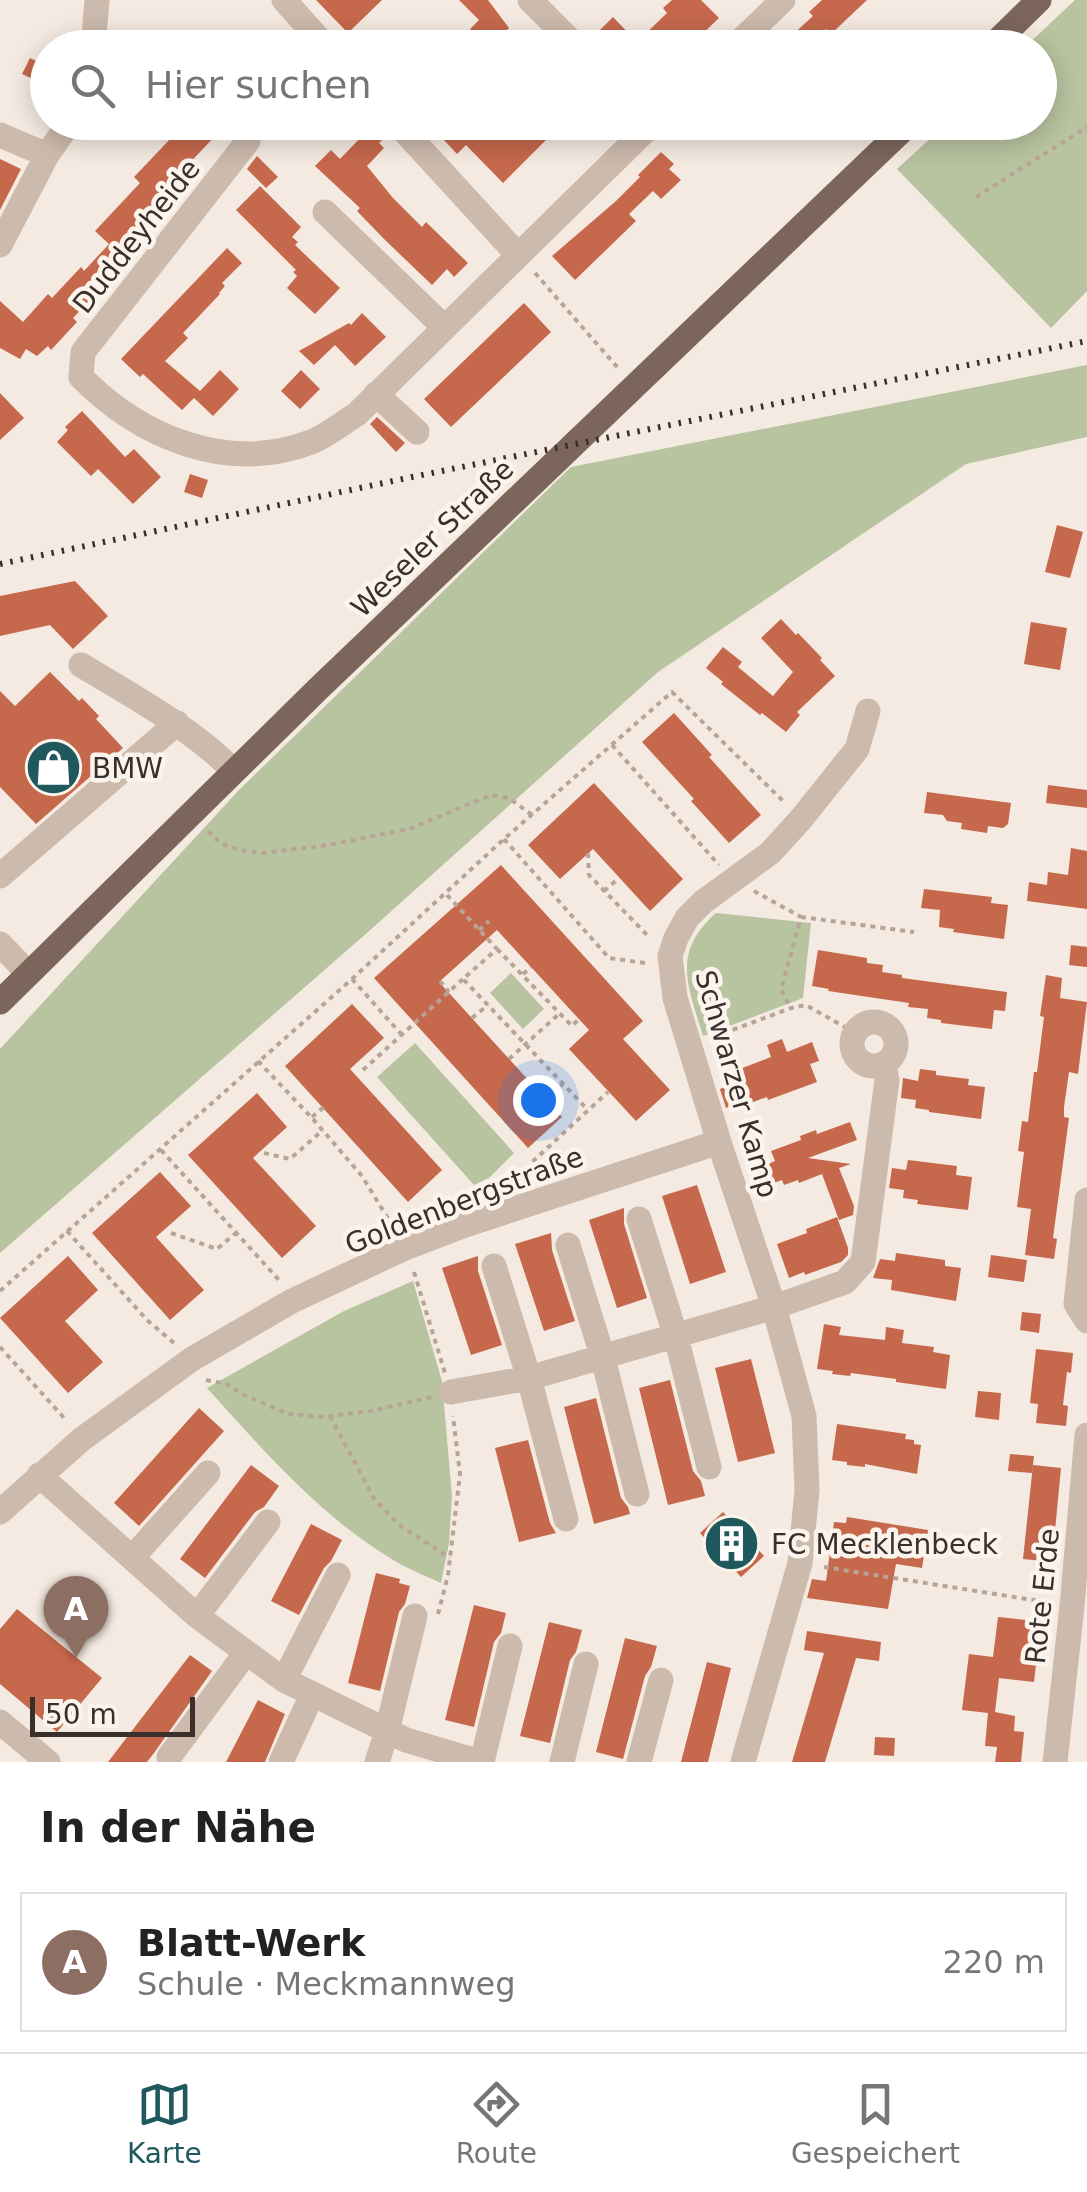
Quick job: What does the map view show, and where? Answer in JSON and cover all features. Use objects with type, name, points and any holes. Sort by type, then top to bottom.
[{"type":"main road","points":[[1008,30],[1039,0]]},
{"type":"main road","name":"Weseler Straße","points":[[0,1002],[234,770],[893,140]]},
{"type":"street","points":[[94,30],[97,0]]},
{"type":"street","points":[[284,0],[311,30]]},
{"type":"street","points":[[530,0],[560,30]]},
{"type":"street","points":[[752,30],[783,0]]},
{"type":"street","points":[[0,135],[47,156]]},
{"type":"street","points":[[0,246],[58,140]]},
{"type":"street","points":[[413,140],[518,254]]},
{"type":"street","name":"Duddeyheide","points":[[248,141],[83,352],[81,377],[104,400],[164,437],[216,453],[263,455],[313,442],[356,414],[635,140]]},
{"type":"street","points":[[325,212],[444,327]]},
{"type":"street","points":[[376,394],[418,432]]},
{"type":"street","points":[[82,664],[177,724],[234,770]]},
{"type":"street","name":"Schwarzer Kamp","points":[[743,1762],[800,1563],[807,1490],[804,1416],[774,1307],[675,998],[672,958],[687,918],[770,853],[857,749],[868,711]]},
{"type":"street","points":[[0,876],[177,724]]},
{"type":"street","points":[[0,944],[28,973]]},
{"type":"street","points":[[450,1392],[530,1378],[602,1358],[845,1282],[863,1262],[887,1080],[884,1064],[896,1046],[890,1030],[879,1023],[866,1024],[855,1033]]},
{"type":"street","name":"Goldenbergstraße","points":[[0,1512],[82,1439],[192,1359],[292,1301],[405,1248],[719,1142]]},
{"type":"street","points":[[1087,1200],[1076,1304],[1087,1322]]},
{"type":"street","points":[[639,1219],[676,1337],[709,1467]]},
{"type":"street","points":[[568,1245],[637,1494]]},
{"type":"street","points":[[494,1266],[530,1378],[566,1519]]},
{"type":"street","name":"Rote Erde","points":[[1055,1762],[1087,1435]]},
{"type":"street","points":[[132,1558],[208,1473]]},
{"type":"street","points":[[40,1475],[245,1654],[312,1695],[397,1735],[481,1762],[510,1646]]},
{"type":"street","points":[[197,1616],[268,1522]]},
{"type":"street","points":[[284,1680],[338,1575]]},
{"type":"street","points":[[377,1762],[397,1735],[424,1623]]},
{"type":"street","points":[[169,1757],[245,1654]]},
{"type":"street","points":[[562,1762],[586,1664]]},
{"type":"street","points":[[639,1762],[661,1680]]},
{"type":"street","points":[[280,1762],[312,1695]]},
{"type":"street","points":[[0,1722],[48,1762]]},
{"type":"path","points":[[976,197],[1087,127]]},
{"type":"path","points":[[518,254],[621,372]]},
{"type":"path","points":[[0,1291],[672,692],[801,819]]},
{"type":"path","points":[[612,744],[733,880],[801,917],[914,932]]},
{"type":"path","points":[[191,813],[220,843],[262,853],[409,829],[492,795],[509,798],[532,815]]},
{"type":"path","points":[[504,840],[609,958],[672,958]]},
{"type":"path","points":[[588,853],[589,874],[646,936],[672,958]]},
{"type":"path","points":[[604,891],[619,878]]},
{"type":"path","points":[[445,893],[572,1026],[579,1019]]},
{"type":"path","points":[[792,1008],[781,990],[801,917]]},
{"type":"path","points":[[479,930],[489,921]]},
{"type":"path","points":[[364,1070],[497,949]]},
{"type":"path","points":[[522,974],[531,966]]},
{"type":"path","points":[[352,979],[402,1035]]},
{"type":"path","points":[[463,979],[588,1110]]},
{"type":"path","points":[[440,981],[450,992]]},
{"type":"path","points":[[690,1046],[806,1004],[855,1033]]},
{"type":"path","points":[[472,1018],[488,1005]]},
{"type":"path","points":[[509,1059],[560,1013]]},
{"type":"path","points":[[258,1061],[362,1176],[405,1248],[422,1293],[450,1392],[460,1474],[450,1558],[424,1623]]},
{"type":"path","points":[[546,1100],[563,1084]]},
{"type":"path","points":[[538,1200],[530,1164],[608,1092]]},
{"type":"path","points":[[312,1118],[324,1107]]},
{"type":"path","points":[[264,1154],[290,1160],[323,1130]]},
{"type":"path","points":[[160,1149],[286,1288],[292,1301]]},
{"type":"path","points":[[67,1231],[147,1320],[192,1359],[207,1381],[227,1384],[288,1414],[330,1416],[371,1412],[450,1392]]},
{"type":"path","points":[[171,1233],[217,1248],[237,1232]]},
{"type":"path","points":[[0,1347],[82,1439]]},
{"type":"path","points":[[330,1416],[375,1500],[399,1525],[450,1558]]},
{"type":"path","points":[[800,1563],[1072,1606]]},
{"type":"green space","points":[[1075,0],[1087,0],[1087,291],[1051,328],[897,169],[929,140],[1057,140],[1057,30],[1043,30]]},
{"type":"green space","points":[[1087,365],[1087,437],[966,464],[658,672],[0,1253],[0,1049],[239,790],[571,467]]},
{"type":"green space","points":[[716,913],[811,923],[803,998],[703,1036],[689,986],[688,956],[702,928]]},
{"type":"green space","points":[[511,973],[544,1009],[523,1029],[490,993]]},
{"type":"green space","points":[[415,1043],[514,1153],[489,1178],[474,1185],[377,1077]]},
{"type":"green space","points":[[413,1281],[442,1381],[452,1496],[441,1583],[400,1564],[320,1506],[207,1388],[344,1311]]},
{"type":"building","points":[[316,0],[382,0],[351,30],[345,30]]},
{"type":"building","points":[[459,0],[488,0],[509,28],[471,30],[479,20]]},
{"type":"building","points":[[672,0],[701,0],[719,18],[706,30],[649,30],[667,13],[663,8]]},
{"type":"building","points":[[822,0],[867,0],[835,30],[798,30],[813,16],[809,12]]},
{"type":"building","points":[[613,17],[625,30],[600,30]]},
{"type":"building","points":[[30,58],[30,78],[22,74]]},
{"type":"building","points":[[169,140],[211,140],[181,172],[186,177],[143,224],[148,228],[107,272],[112,277],[73,318],[77,322],[51,350],[48,346],[37,356],[26,349],[20,359],[0,348],[0,301],[23,322],[48,294],[52,298],[81,267],[84,271],[109,244],[95,231],[140,183],[134,177]]},
{"type":"building","points":[[358,140],[382,140],[379,143],[384,148],[367,166],[422,227],[426,222],[468,263],[454,277],[447,269],[432,285],[315,166],[331,150],[340,159]]},
{"type":"building","points":[[444,140],[546,140],[503,183],[466,145],[457,154]]},
{"type":"building","points":[[661,152],[674,164],[669,169],[681,180],[661,199],[653,191],[629,214],[636,221],[575,280],[552,256],[616,201]]},
{"type":"building","points":[[257,156],[278,177],[266,188],[247,169]]},
{"type":"building","points":[[0,159],[21,169],[0,210]]},
{"type":"building","points":[[260,186],[301,227],[292,237],[298,242],[295,245],[340,288],[315,314],[287,288],[297,276],[293,272],[296,270],[236,210]]},
{"type":"building","points":[[227,248],[242,263],[222,283],[225,286],[220,294],[183,333],[188,338],[165,361],[200,391],[220,370],[239,389],[213,416],[194,398],[182,410],[121,359]]},
{"type":"building","points":[[524,303],[551,332],[451,427],[424,399]]},
{"type":"building","points":[[362,313],[386,337],[355,366],[335,345],[314,365],[299,351],[351,325]]},
{"type":"building","points":[[301,370],[320,389],[300,409],[281,391]]},
{"type":"building","points":[[0,393],[24,418],[0,440]]},
{"type":"building","points":[[82,411],[125,457],[134,449],[161,477],[133,504],[98,469],[91,476],[57,442],[68,430],[65,427]]},
{"type":"building","points":[[377,417],[405,443],[396,452],[370,424]]},
{"type":"building","points":[[190,474],[208,480],[202,498],[184,492]]},
{"type":"building","points":[[1057,525],[1083,532],[1070,578],[1045,572]]},
{"type":"building","points":[[75,581],[108,616],[73,649],[50,625],[0,636],[0,596]]},
{"type":"building","points":[[781,619],[835,676],[797,712],[800,715],[786,732],[721,684],[706,668],[723,647],[742,662],[738,667],[773,696],[793,672],[761,638]]},
{"type":"building","points":[[1031,622],[1067,628],[1060,670],[1024,664]]},
{"type":"building","name":"BMW","points":[[50,672],[79,701],[82,698],[123,748],[36,824],[0,787],[0,691],[15,706]]},
{"type":"building","points":[[674,713],[761,815],[729,843],[642,742]]},
{"type":"building","points":[[594,783],[683,879],[650,911],[593,849],[560,879],[528,845]]},
{"type":"building","points":[[1048,785],[1087,790],[1087,808],[1046,803]]},
{"type":"building","points":[[927,792],[1011,803],[1008,824],[1003,828],[988,826],[987,833],[961,829],[962,823],[924,813]]},
{"type":"building","points":[[1071,848],[1087,851],[1087,909],[1027,901],[1029,882],[1047,885],[1048,872],[1068,875]]},
{"type":"building","points":[[501,865],[643,1021],[623,1039],[670,1090],[636,1121],[569,1049],[589,1030],[497,930],[439,982],[562,1117],[528,1148],[374,978]]},
{"type":"building","points":[[924,889],[992,897],[991,903],[1008,905],[1004,939],[939,927],[940,910],[921,908]]},
{"type":"building","points":[[1071,945],[1087,947],[1087,967],[1069,965]]},
{"type":"building","points":[[818,950],[867,958],[867,963],[883,965],[882,972],[902,978],[1007,992],[1005,1011],[994,1010],[992,1029],[941,1023],[927,1018],[928,1009],[908,1007],[909,1003],[812,986]]},
{"type":"building","points":[[1046,975],[1062,978],[1060,998],[1087,1002],[1078,1074],[1069,1072],[1064,1107],[1064,1117],[1069,1118],[1053,1238],[1057,1239],[1054,1259],[1025,1255],[1031,1209],[1017,1207],[1024,1152],[1018,1151],[1022,1121],[1028,1122],[1037,1072]]},
{"type":"building","points":[[352,1004],[384,1038],[350,1069],[442,1170],[408,1202],[285,1066]]},
{"type":"building","points":[[782,1039],[787,1052],[812,1042],[819,1061],[810,1064],[817,1082],[768,1100],[767,1097],[753,1102],[752,1098],[726,1108],[720,1089],[730,1085],[729,1073],[771,1057],[767,1045]]},
{"type":"building","points":[[920,1069],[969,1079],[968,1085],[985,1087],[981,1119],[929,1112],[915,1108],[916,1100],[901,1098],[903,1078],[918,1081]]},
{"type":"building","points":[[257,1093],[287,1127],[253,1158],[316,1226],[282,1258],[188,1155]]},
{"type":"building","points":[[850,1122],[857,1140],[808,1158],[851,1164],[839,1168],[854,1206],[853,1215],[839,1220],[822,1174],[799,1183],[798,1180],[784,1185],[782,1180],[763,1187],[756,1169],[775,1161],[771,1151],[816,1130],[817,1134]]},
{"type":"building","points":[[908,1160],[957,1166],[956,1175],[972,1177],[968,1210],[917,1204],[918,1200],[903,1198],[904,1190],[889,1188],[892,1168],[906,1170]]},
{"type":"building","points":[[160,1172],[191,1206],[156,1237],[204,1290],[170,1320],[92,1233]]},
{"type":"building","points":[[697,1185],[726,1272],[690,1284],[662,1196]]},
{"type":"building","points":[[624,1208],[624,1224],[647,1298],[617,1308],[589,1220]]},
{"type":"building","points":[[837,1217],[848,1255],[841,1262],[789,1278],[777,1244]]},
{"type":"building","points":[[551,1233],[552,1250],[575,1321],[544,1331],[515,1244]]},
{"type":"building","points":[[896,1253],[945,1260],[945,1266],[961,1268],[956,1301],[891,1290],[892,1280],[873,1278],[880,1259],[895,1261]]},
{"type":"building","points":[[991,1255],[1027,1260],[1024,1282],[988,1277]]},
{"type":"building","points":[[68,1256],[98,1290],[65,1321],[103,1362],[68,1393],[0,1318]]},
{"type":"building","points":[[478,1256],[478,1271],[502,1345],[471,1355],[442,1268]]},
{"type":"building","points":[[1022,1312],[1041,1314],[1039,1333],[1020,1330]]},
{"type":"building","points":[[824,1324],[841,1327],[839,1335],[885,1340],[886,1327],[904,1330],[902,1343],[934,1347],[933,1352],[950,1355],[946,1389],[817,1369]]},
{"type":"building","points":[[1036,1349],[1073,1353],[1063,1405],[1068,1406],[1066,1426],[1036,1423],[1038,1404],[1030,1403]]},
{"type":"building","points":[[751,1359],[775,1453],[738,1462],[715,1368]]},
{"type":"building","points":[[670,1380],[693,1471],[705,1496],[668,1505],[639,1388]]},
{"type":"building","points":[[978,1391],[1001,1393],[999,1420],[975,1417]]},
{"type":"building","points":[[596,1398],[621,1498],[630,1514],[594,1524],[564,1407]]},
{"type":"building","points":[[199,1408],[224,1431],[139,1526],[114,1503]]},
{"type":"building","points":[[837,1424],[906,1434],[905,1439],[921,1445],[917,1474],[832,1460]]},
{"type":"building","points":[[528,1440],[556,1533],[519,1542],[495,1448]]},
{"type":"building","points":[[1010,1454],[1034,1456],[1032,1473],[1008,1471]]},
{"type":"building","points":[[251,1465],[279,1486],[205,1578],[180,1559]]},
{"type":"building","points":[[1033,1465],[1061,1468],[1052,1562],[1023,1559]]},
{"type":"building","name":"FC Mecklenbeck","points":[[723,1512],[764,1556],[741,1577],[700,1533]]},
{"type":"building","points":[[847,1517],[928,1530],[922,1568],[896,1564],[888,1609],[807,1598],[812,1579],[826,1581],[834,1522],[846,1523]]},
{"type":"building","points":[[311,1524],[342,1540],[299,1615],[271,1601]]},
{"type":"building","points":[[376,1573],[410,1586],[399,1612],[380,1691],[348,1683]]},
{"type":"building","points":[[474,1605],[506,1613],[501,1633],[494,1642],[474,1727],[445,1720]]},
{"type":"building","points":[[17,1609],[102,1678],[57,1732],[0,1684],[0,1629]]},
{"type":"building","points":[[998,1617],[1036,1621],[1034,1638],[1039,1638],[1034,1682],[999,1678],[995,1712],[1015,1716],[1014,1731],[1024,1732],[1021,1762],[995,1762],[997,1747],[985,1746],[988,1713],[962,1710],[969,1654],[993,1657]]},
{"type":"building","points":[[549,1622],[582,1630],[570,1660],[550,1743],[520,1736]]},
{"type":"building","points":[[807,1631],[881,1642],[879,1661],[856,1658],[825,1762],[792,1762],[824,1653],[804,1650]]},
{"type":"building","points":[[625,1638],[657,1646],[623,1759],[596,1752]]},
{"type":"building","points":[[190,1655],[212,1671],[154,1753],[147,1762],[108,1762]]},
{"type":"building","points":[[707,1662],[731,1668],[708,1762],[681,1762]]},
{"type":"building","points":[[258,1700],[285,1714],[265,1762],[226,1762]]},
{"type":"building","points":[[875,1737],[895,1738],[894,1756],[874,1755]]},
{"type":"railway","points":[[0,564],[1087,341]]},
{"type":"place","name":"BMW","points":[[53,768]]},
{"type":"place","name":"FC Mecklenbeck","points":[[732,1544]]},
{"type":"place","name":"Blatt-Werk","points":[[76,1658]]}]
